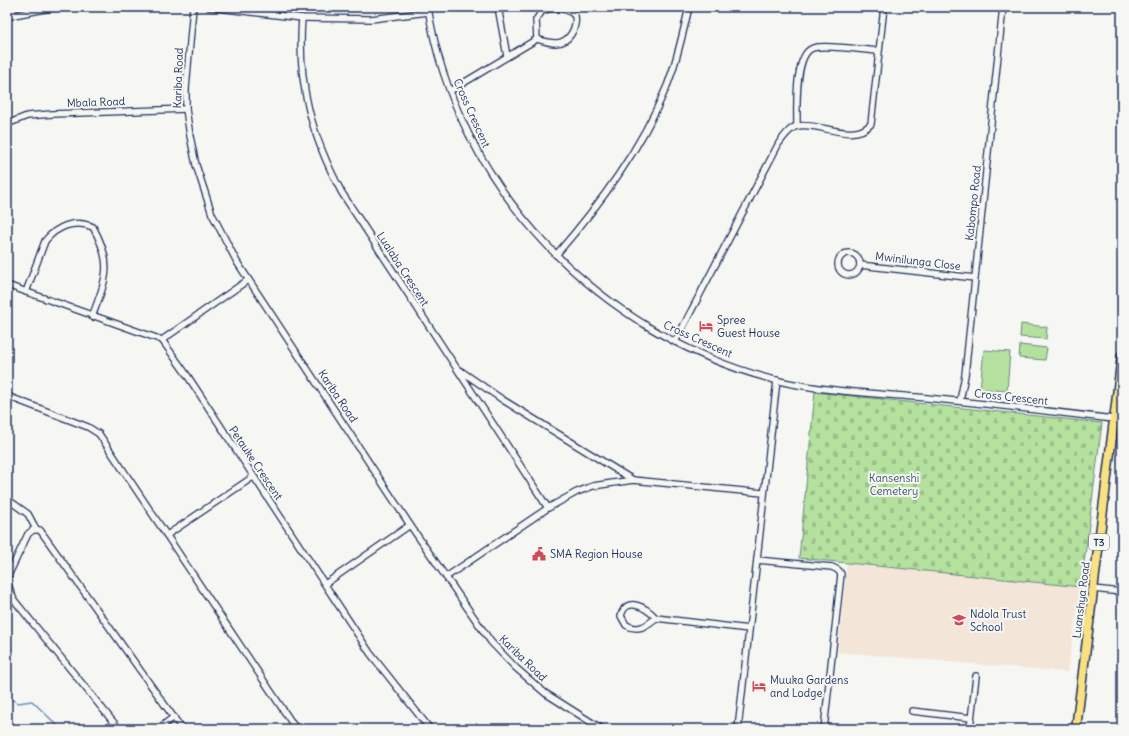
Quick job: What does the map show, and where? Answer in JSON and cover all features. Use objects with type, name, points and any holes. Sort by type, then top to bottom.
[{"type":"highway","name":"Luanshya Road","points":[[1076,729],[1122,355]]},
{"type":"street","points":[[12,7],[14,15]]},
{"type":"street","points":[[7,18],[14,15],[56,7]]},
{"type":"street","name":"Kariba Road","points":[[193,7],[186,89],[186,109],[196,165],[206,199],[222,236],[248,280],[410,525],[491,642],[516,668],[545,693],[602,729]]},
{"type":"street","points":[[210,7],[302,18],[371,19],[428,9]]},
{"type":"street","points":[[498,7],[508,56]]},
{"type":"street","points":[[556,255],[600,203],[619,177],[644,136],[667,85],[680,44],[689,7]]},
{"type":"street","points":[[675,342],[779,143],[787,132],[797,126],[842,132],[866,129],[871,124],[884,7]]},
{"type":"street","name":"Kabompo Road","points":[[960,401],[975,278],[1003,7]]},
{"type":"street","points":[[450,91],[537,39],[554,43],[562,42],[569,37],[574,29],[575,16],[571,11],[558,8],[542,11],[536,20],[537,39]]},
{"type":"street","name":"Cross Crescent","points":[[428,9],[450,91],[471,138],[491,174],[533,230],[556,255],[604,298],[675,342],[726,364],[777,380],[829,388],[960,401],[1114,419]]},
{"type":"street","name":"Lualaba Crescent","points":[[302,18],[300,39],[303,85],[307,109],[322,154],[342,193],[548,508]]},
{"type":"street","points":[[797,126],[798,83],[802,58],[806,52],[813,48],[825,47],[878,51]]},
{"type":"street","name":"Mbala Road","points":[[7,124],[27,116],[186,109]]},
{"type":"street","points":[[26,292],[45,241],[50,235],[55,230],[74,223],[84,223],[93,227],[107,261],[107,270],[92,317]]},
{"type":"street","name":"Mwinilunga Close","points":[[860,265],[975,278]]},
{"type":"street","points":[[7,285],[92,317],[162,340],[248,280]]},
{"type":"street","name":"Petauke Crescent","points":[[162,340],[187,375],[383,672],[430,729]]},
{"type":"street","points":[[455,366],[483,387],[632,480]]},
{"type":"street","points":[[738,729],[777,380]]},
{"type":"street","points":[[474,394],[483,387]]},
{"type":"street","points":[[7,396],[96,432],[118,460],[296,729]]},
{"type":"street","points":[[167,536],[253,477]]},
{"type":"street","points":[[446,577],[548,508],[585,489],[632,480],[764,493]]},
{"type":"street","points":[[7,499],[28,514],[36,529],[40,530],[89,602],[182,729]]},
{"type":"street","points":[[325,584],[410,525]]},
{"type":"street","points":[[7,578],[28,534],[36,529]]},
{"type":"street","points":[[757,560],[832,567],[838,570],[841,574],[824,729]]},
{"type":"street","points":[[7,582],[14,600],[119,729]]},
{"type":"street","points":[[1093,589],[1122,592]]},
{"type":"street","points":[[656,618],[643,627],[637,629],[626,625],[621,616],[622,610],[627,606],[633,605],[646,608],[656,618],[749,629]]},
{"type":"street","points":[[970,729],[976,676]]},
{"type":"street","points":[[912,711],[971,718]]},
{"type":"street","points":[[158,729],[174,717]]},
{"type":"shaded area","name":"Ndola Trust School","points":[[847,563],[1081,587],[1067,672],[838,652]]},
{"type":"green space","points":[[1021,324],[1047,327],[1046,339],[1020,337]]},
{"type":"green space","points":[[1020,345],[1047,348],[1045,360],[1019,358]]},
{"type":"green space","points":[[984,350],[1010,352],[1007,391],[980,389]]},
{"type":"green space","name":"Kansenshi Cemetery","points":[[815,392],[1102,423],[1081,587],[799,558]]},
{"type":"waterway","points":[[7,696],[18,703],[32,701],[60,728],[92,726],[97,729]]},
{"type":"place","name":"Spree Guest House","points":[[706,326]]},
{"type":"place","name":"SMA Region House","points":[[539,554]]},
{"type":"place","name":"Ndola Trust School","points":[[959,620]]},
{"type":"place","name":"Muuka Gardens and Lodge","points":[[759,686]]}]
